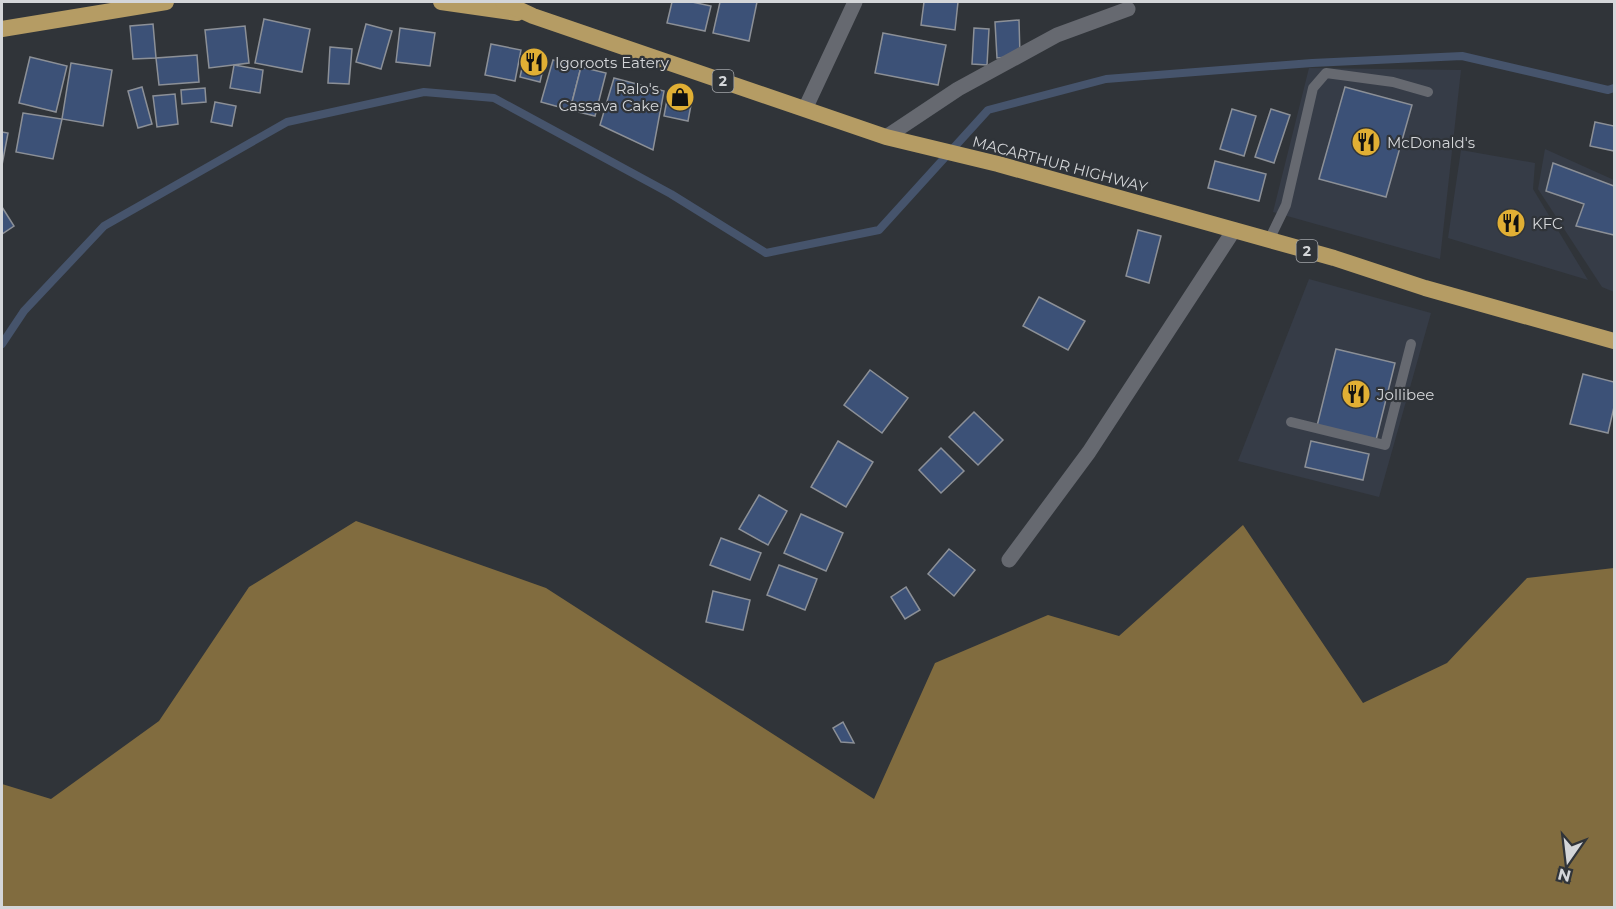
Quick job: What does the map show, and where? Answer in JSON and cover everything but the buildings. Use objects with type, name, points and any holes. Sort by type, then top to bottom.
[{"type":"highway","points":[[2,29],[166,2]]},
{"type":"highway","points":[[441,2],[533,16]]},
{"type":"highway","name":"MACARTHUR HIGHWAY","points":[[503,2],[533,16],[886,137],[998,164],[1234,230],[1346,262],[1435,291],[1614,341]]},
{"type":"street","points":[[805,109],[855,2]]},
{"type":"street","points":[[886,137],[958,89],[1057,35],[1128,9]]},
{"type":"street","points":[[1009,560],[1089,452],[1234,230]]},
{"type":"lane","points":[[1269,240],[1286,205],[1313,88],[1326,73],[1393,82],[1428,92]]},
{"type":"lane","points":[[1291,422],[1385,445],[1412,344]]},
{"type":"shaded area","points":[[1309,68],[1461,70],[1440,259],[1273,212]]},
{"type":"shaded area","points":[[1545,149],[1614,180],[1614,292],[1602,287],[1538,189]]},
{"type":"shaded area","points":[[1461,150],[1535,163],[1533,189],[1588,280],[1448,238]]},
{"type":"shaded area","points":[[1309,279],[1431,313],[1379,497],[1238,461]]},
{"type":"shaded area","points":[[356,521],[546,588],[874,799],[935,663],[1048,615],[1119,636],[1243,525],[1363,703],[1447,663],[1527,578],[1614,568],[1614,907],[2,907],[2,784],[51,799],[159,721],[249,587]]},
{"type":"waterway","points":[[2,344],[24,311],[104,226],[287,122],[424,92],[494,98],[671,194],[766,253],[879,230],[988,110],[1106,79],[1312,63],[1462,56],[1608,90],[1614,88]]},
{"type":"place","name":"Igoroots Eatery","points":[[534,62]]},
{"type":"place","name":"Ralo's Cassava Cake","points":[[680,97]]},
{"type":"place","name":"McDonald's","points":[[1366,142]]},
{"type":"place","name":"KFC","points":[[1511,223]]},
{"type":"place","name":"Jollibee","points":[[1356,394]]}]
